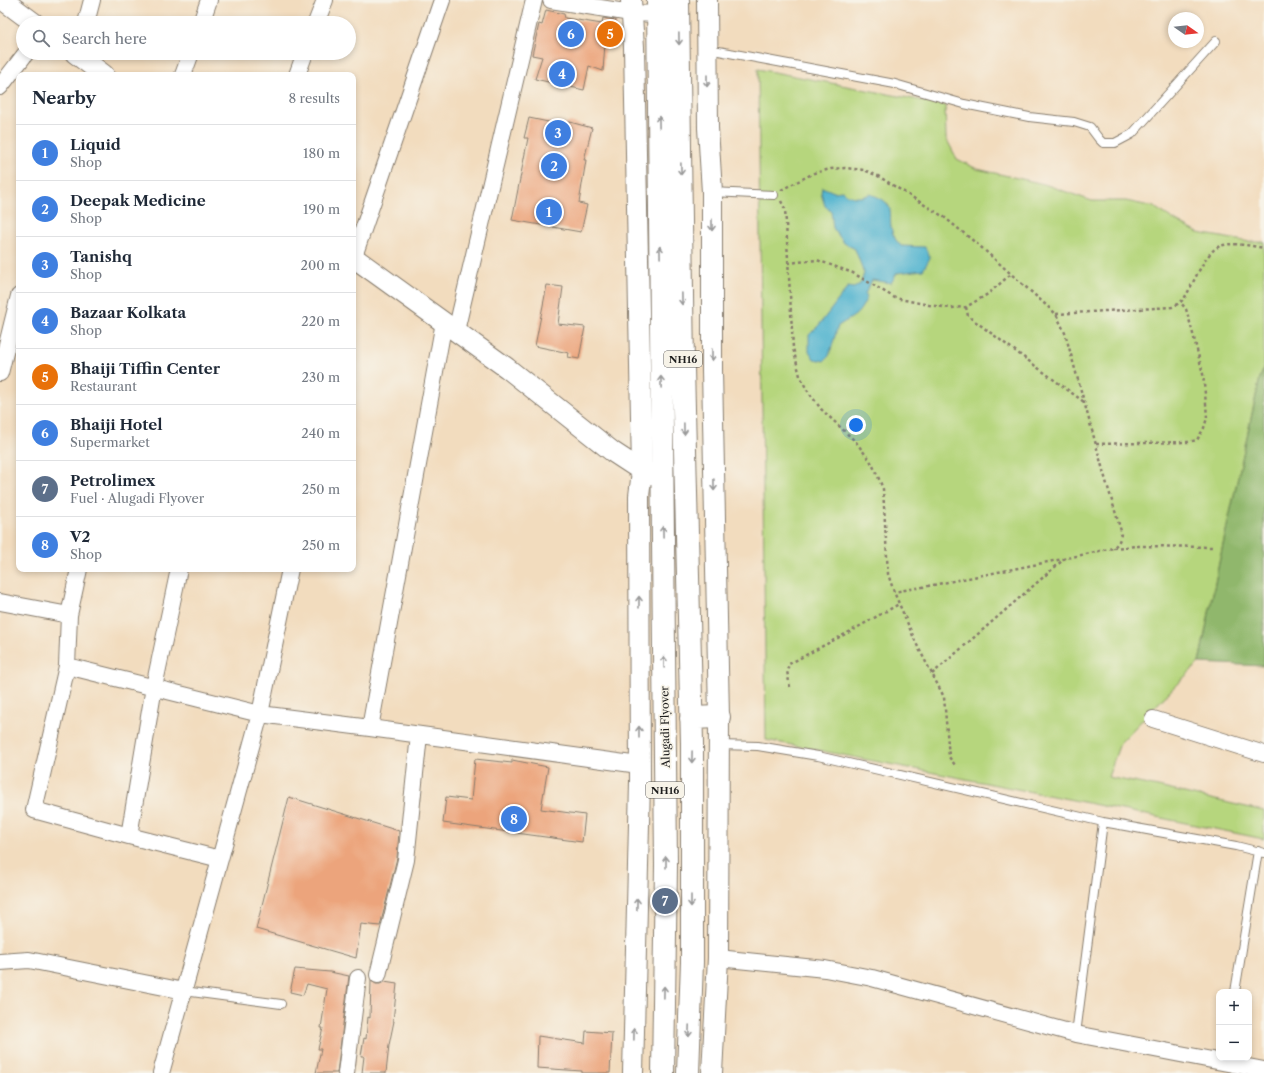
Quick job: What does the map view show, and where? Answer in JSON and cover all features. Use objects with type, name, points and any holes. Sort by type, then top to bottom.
[{"type":"highway","name":"NH16","points":[[678,0],[683,367],[692,743],[692,962],[688,1073]]},
{"type":"highway","name":"NH16","points":[[652,474],[658,7]]},
{"type":"highway","name":"Alugadi Flyover","points":[[652,474],[662,507],[666,865],[662,1073]]},
{"type":"highway","points":[[691,718],[719,717]]},
{"type":"street","points":[[3,0],[25,16]]},
{"type":"street","points":[[88,16],[92,0]]},
{"type":"street","points":[[203,16],[209,0]]},
{"type":"street","points":[[356,249],[442,0]]},
{"type":"street","points":[[370,728],[450,326],[534,0]]},
{"type":"street","points":[[551,0],[631,7],[658,7]]},
{"type":"street","points":[[707,0],[708,128],[712,192],[712,378],[719,717],[718,958],[712,1073]]},
{"type":"street","points":[[317,16],[320,1]]},
{"type":"street","points":[[631,7],[634,47],[652,474],[639,496],[639,765],[633,1073]]},
{"type":"street","points":[[0,87],[21,60]]},
{"type":"street","points":[[85,60],[100,72]]},
{"type":"street","points":[[185,72],[189,60]]},
{"type":"street","points":[[298,72],[302,60]]},
{"type":"street","points":[[356,260],[507,368],[613,452],[652,474]]},
{"type":"street","points":[[0,373],[16,308]]},
{"type":"street","points":[[78,572],[69,615],[67,666],[34,810],[220,859]]},
{"type":"street","points":[[129,836],[154,687],[178,572]]},
{"type":"street","points":[[162,1073],[260,714],[289,572]]},
{"type":"street","points":[[0,602],[69,615]]},
{"type":"street","points":[[67,666],[260,714],[639,765]]},
{"type":"street","points":[[1153,719],[1264,754]]},
{"type":"street","points":[[378,975],[406,860],[419,735]]},
{"type":"street","points":[[718,958],[825,969],[872,978],[1076,1034],[1216,1059]]},
{"type":"street","points":[[0,962],[29,960],[184,991]]},
{"type":"street","points":[[346,1073],[358,978]]},
{"type":"street","points":[[1228,1061],[1264,1070]]},
{"type":"lane","points":[[707,48],[895,84],[964,104],[1029,117],[1074,122],[1090,127],[1103,143],[1115,143],[1132,134],[1216,41]]},
{"type":"lane","points":[[712,192],[774,195]]},
{"type":"lane","points":[[718,745],[758,746],[818,756],[1103,822],[1236,846],[1261,852],[1236,989]]},
{"type":"lane","points":[[1076,1034],[1103,822]]},
{"type":"lane","points":[[184,991],[281,1004]]},
{"type":"path","points":[[955,765],[949,757],[944,697],[899,604],[888,574],[883,489],[871,462],[856,442],[821,409],[807,390],[800,376],[793,348],[785,209],[781,200],[774,195],[814,173],[831,169],[845,168],[864,170],[878,176],[944,217],[1056,314],[1065,333],[1121,530],[1121,538],[1118,544],[1113,548]]},
{"type":"path","points":[[1056,314],[1172,308],[1181,304],[1202,267],[1218,246],[1240,244],[1264,248]]},
{"type":"path","points":[[788,263],[817,260],[853,273],[895,298],[950,308],[966,307],[988,294],[1011,274]]},
{"type":"path","points":[[1096,444],[1188,442],[1197,440],[1205,423],[1206,404],[1203,374],[1186,309],[1181,304]]},
{"type":"path","points":[[966,307],[968,316],[1084,402]]},
{"type":"path","points":[[894,592],[1113,548],[1138,546],[1215,547]]},
{"type":"path","points":[[932,674],[1063,559]]},
{"type":"path","points":[[790,687],[787,671],[789,664],[899,604]]},
{"type":"green space","points":[[758,69],[945,105],[946,138],[957,159],[977,169],[1044,184],[1092,201],[1126,201],[1154,207],[1198,233],[1250,242],[1264,242],[1264,368],[1260,378],[1219,563],[1199,663],[1120,743],[1108,777],[1264,811],[1264,839],[766,740]]},
{"type":"green space","points":[[1264,368],[1264,666],[1199,663],[1219,563],[1260,378]]},
{"type":"water","points":[[822,187],[834,192],[842,191],[855,197],[862,197],[870,194],[880,198],[889,207],[892,231],[895,239],[901,246],[925,247],[930,258],[923,270],[897,273],[891,283],[872,280],[865,294],[867,297],[856,315],[838,326],[829,356],[824,361],[814,359],[809,351],[809,335],[819,325],[848,287],[854,288],[861,283],[864,273],[855,249],[844,243],[833,228],[831,211],[825,206],[821,193]]},
{"type":"building","points":[[546,10],[564,14],[565,18],[602,24],[603,18],[616,20],[613,44],[605,43],[603,71],[589,66],[584,90],[535,79],[542,57],[532,55],[539,24],[542,25]]},
{"type":"building","points":[[529,118],[563,125],[570,122],[592,128],[584,160],[586,160],[579,203],[587,205],[581,232],[512,220],[528,138],[524,138]]},
{"type":"building","points":[[547,285],[563,287],[558,324],[585,327],[579,359],[568,357],[569,353],[535,346]]},
{"type":"building","points":[[475,759],[512,763],[512,760],[548,767],[541,809],[585,815],[582,842],[443,823],[446,797],[471,800]]},
{"type":"building","points":[[289,797],[399,831],[397,858],[380,926],[361,924],[356,958],[256,929]]},
{"type":"building","points":[[295,969],[330,972],[349,976],[337,1073],[316,1073],[321,1049],[318,1049],[323,1028],[321,1028],[327,989],[307,984],[303,995],[290,992]]},
{"type":"building","points":[[371,981],[376,984],[384,982],[397,984],[394,1021],[389,1045],[386,1073],[362,1073],[364,1056],[361,1056],[364,1038],[366,1039],[368,1017],[370,1018]]},
{"type":"building","points":[[586,1031],[612,1033],[610,1073],[582,1073],[582,1071],[537,1068],[538,1036],[585,1043]]},
{"type":"place","name":"Bhaiji Hotel","points":[[571,34]]},
{"type":"place","name":"Bhaiji Tiffin Center","points":[[610,34]]},
{"type":"place","name":"Bazaar Kolkata","points":[[562,74]]},
{"type":"place","name":"Tanishq","points":[[558,133]]},
{"type":"place","name":"Deepak Medicine","points":[[554,166]]},
{"type":"place","name":"Liquid","points":[[549,212]]},
{"type":"place","name":"V2","points":[[514,819]]},
{"type":"place","name":"Petrolimex","points":[[665,901]]}]
